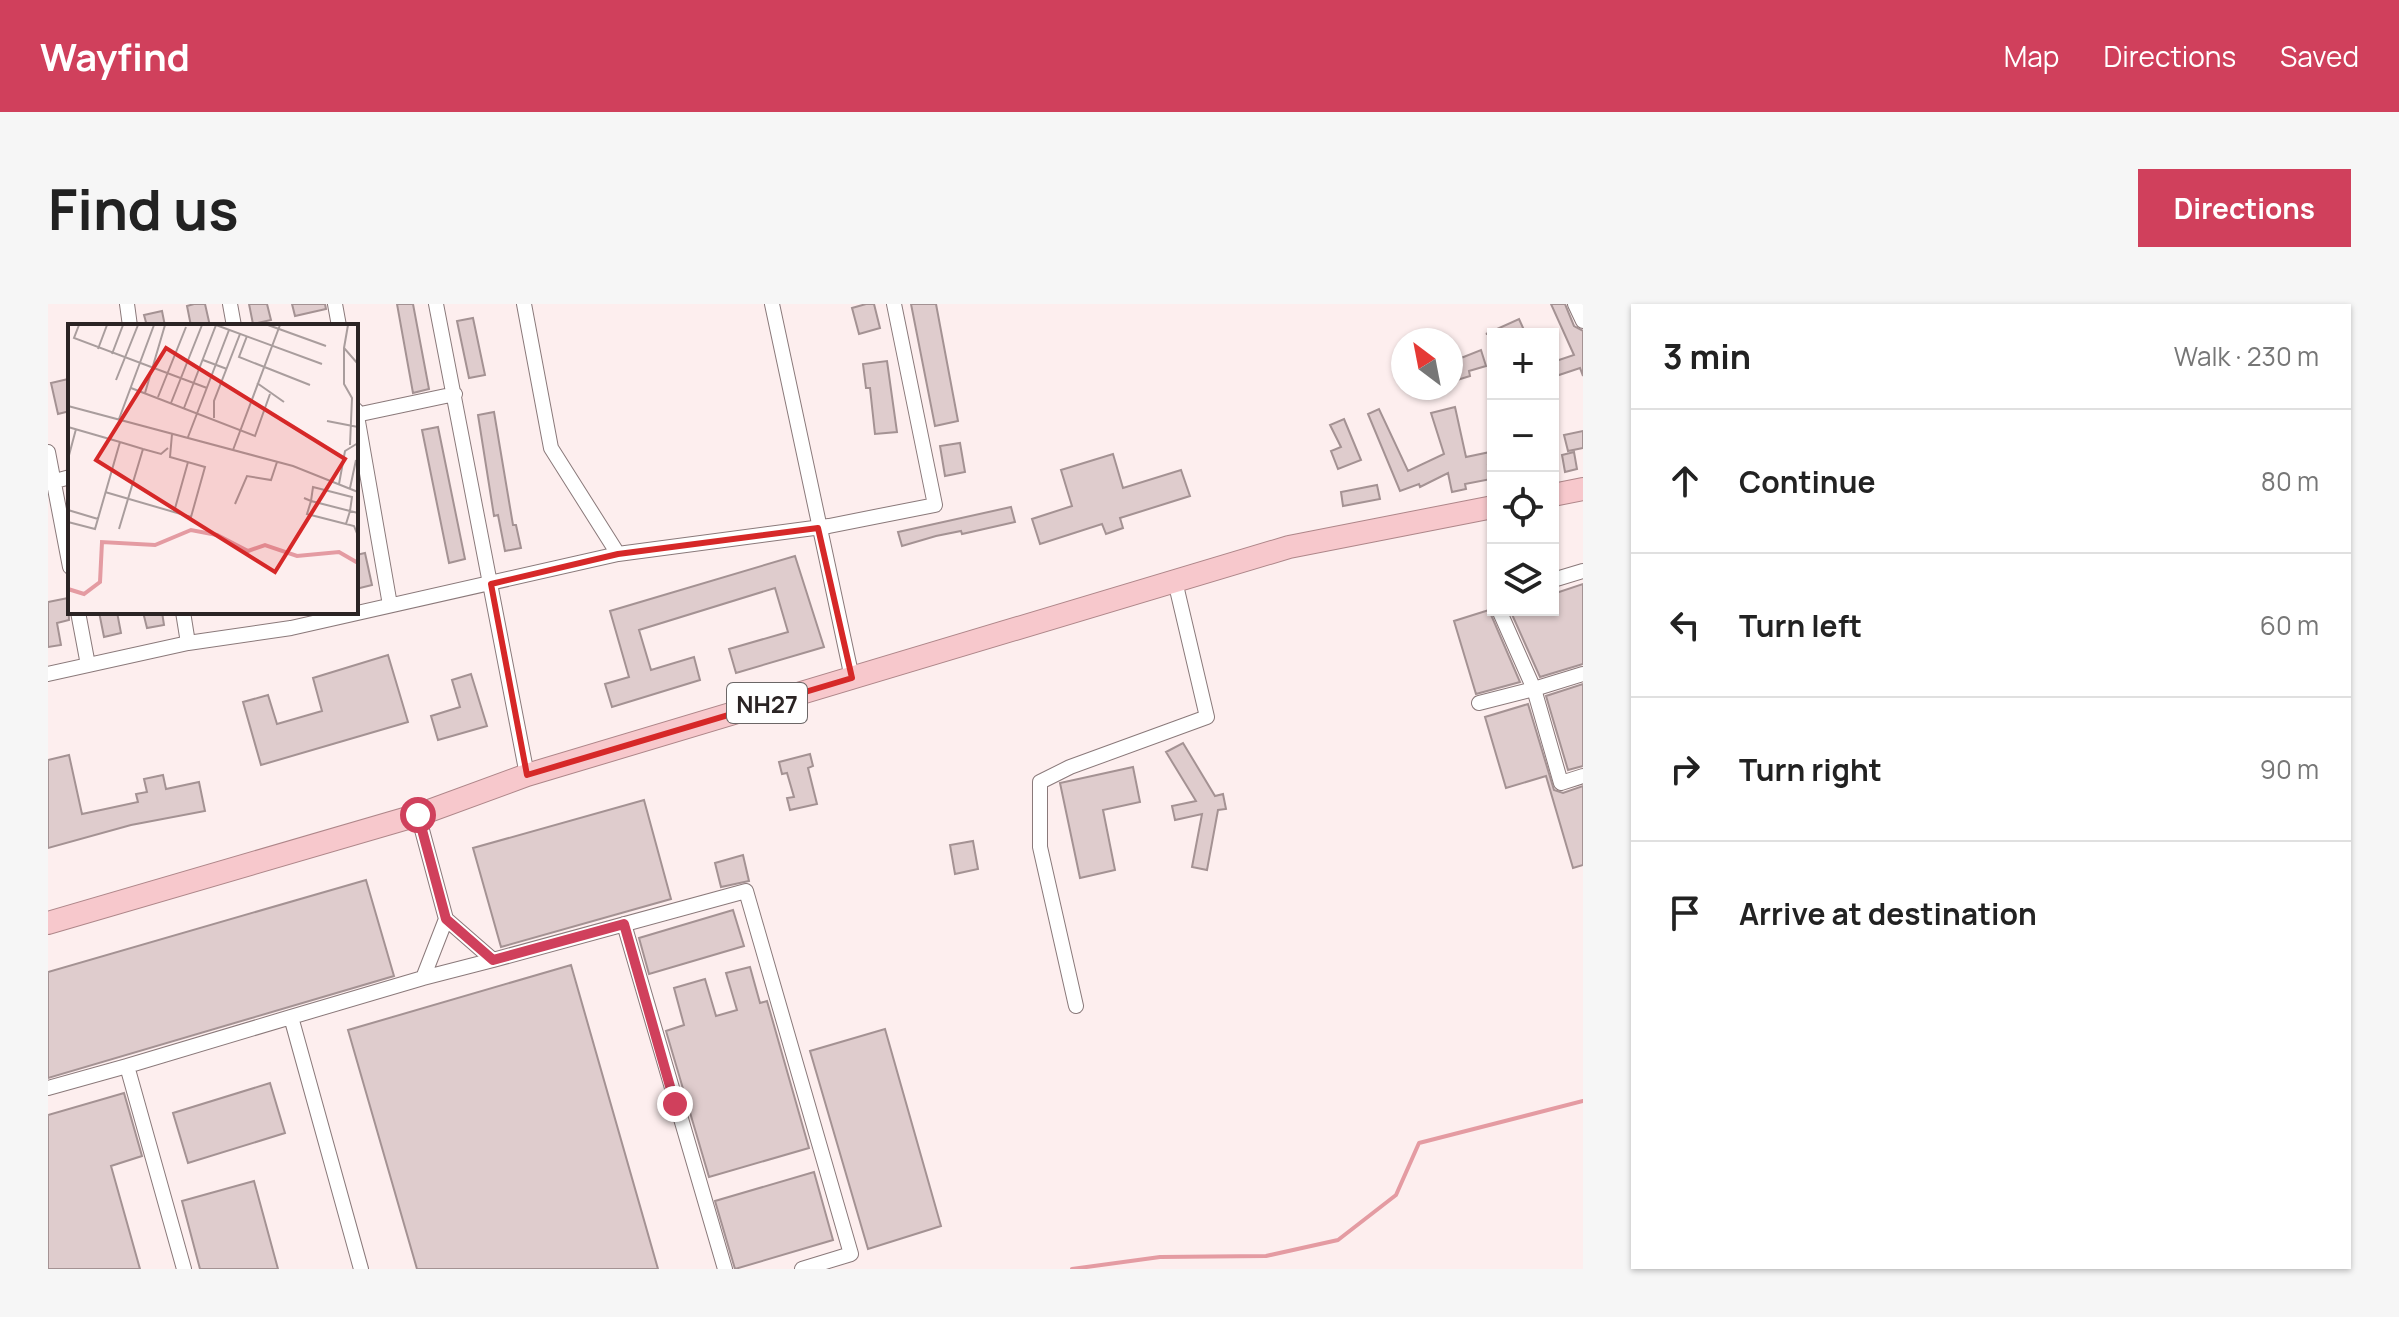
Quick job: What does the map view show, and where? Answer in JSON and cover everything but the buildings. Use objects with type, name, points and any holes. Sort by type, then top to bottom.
[{"type":"highway","points":[[1559,494],[1583,489]]},
{"type":"highway","name":"NH27","points":[[48,923],[418,815],[527,775],[1289,547],[1487,508]]},
{"type":"street","points":[[127,304],[130,324]]},
{"type":"street","points":[[230,304],[234,324]]},
{"type":"street","points":[[335,304],[339,324]]},
{"type":"street","points":[[436,304],[527,775]]},
{"type":"street","points":[[524,304],[551,448],[618,554]]},
{"type":"street","points":[[772,304],[852,678]]},
{"type":"street","points":[[358,612],[618,554],[818,528],[935,505],[894,304]]},
{"type":"street","points":[[1575,304],[1583,321]]},
{"type":"street","points":[[358,413],[455,394]]},
{"type":"street","points":[[358,424],[390,605]]},
{"type":"street","points":[[48,452],[51,482],[68,558]]},
{"type":"street","points":[[1559,578],[1583,571]]},
{"type":"street","points":[[1076,1006],[1040,847],[1040,782],[1070,767],[1207,717],[1175,581]]},
{"type":"street","points":[[78,614],[88,665]]},
{"type":"street","points":[[183,614],[188,643]]},
{"type":"street","points":[[288,614],[291,628]]},
{"type":"street","points":[[48,674],[188,643],[291,628],[351,614]]},
{"type":"street","points":[[1502,616],[1534,689],[1561,783],[1583,776]]},
{"type":"street","points":[[1479,703],[1583,674]]},
{"type":"street","points":[[418,815],[446,919],[493,960]]},
{"type":"street","points":[[48,1088],[423,978],[746,891],[851,1254],[802,1269]]},
{"type":"street","points":[[423,978],[446,919]]},
{"type":"street","points":[[624,924],[725,1269]]},
{"type":"street","points":[[291,1017],[361,1269]]},
{"type":"street","points":[[127,1066],[184,1269]]},
{"type":"highlighted area","points":[[818,528],[852,678],[527,775],[491,584],[618,554]]},
{"type":"waterway","points":[[1072,1269],[1160,1257],[1266,1256],[1338,1240],[1396,1195],[1419,1143],[1583,1101]]},
{"type":"route","points":[[418,815],[446,919],[493,960],[624,924],[675,1104]]}]
